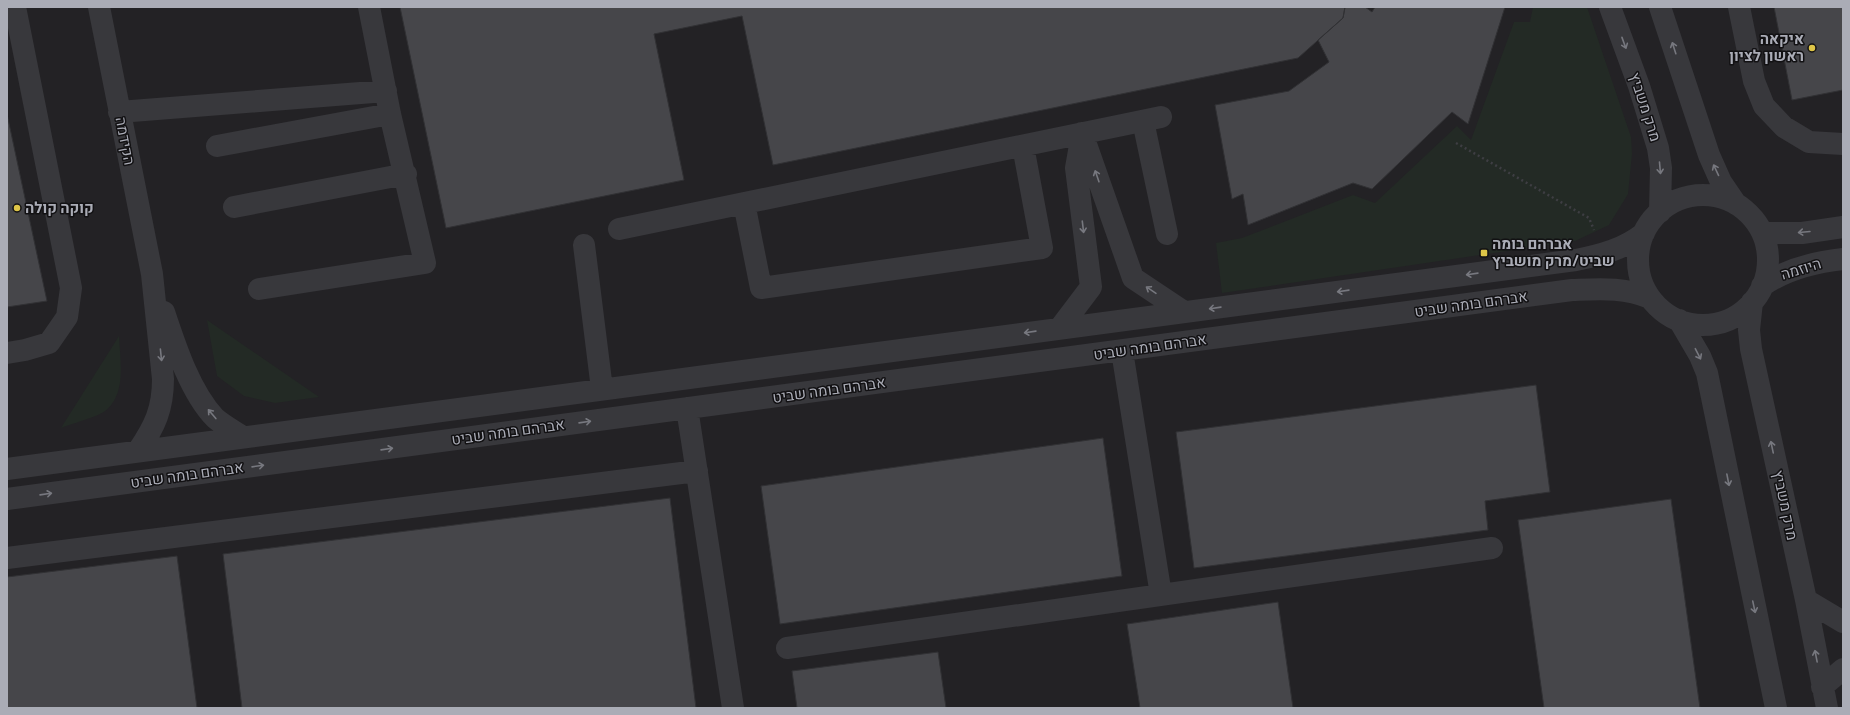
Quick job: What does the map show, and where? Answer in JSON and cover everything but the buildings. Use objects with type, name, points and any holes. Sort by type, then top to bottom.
[{"type":"street","points":[[7,352],[25,350],[50,343],[67,317],[72,288],[15,7]]},
{"type":"street","name":"הקידמה","points":[[99,7],[152,274],[163,379],[163,393],[160,411],[155,425],[138,451]]},
{"type":"street","points":[[259,289],[425,263],[406,174],[390,114],[369,7]]},
{"type":"street","name":"מרק משביץ","points":[[1610,7],[1641,93],[1658,148],[1661,168],[1660,212]]},
{"type":"street","name":"מרק משביץ","points":[[1660,7],[1709,155],[1721,182],[1736,204]]},
{"type":"street","points":[[1739,7],[1754,81],[1764,106],[1784,127],[1809,142],[1843,144]]},
{"type":"street","points":[[119,112],[386,91]]},
{"type":"street","points":[[217,146],[390,114]]},
{"type":"street","points":[[619,229],[1152,119],[1167,234]]},
{"type":"street","points":[[1082,133],[1133,278],[1184,312]]},
{"type":"street","points":[[1060,328],[1091,287],[1076,168],[1082,133]]},
{"type":"street","points":[[744,203],[761,288],[1042,248],[1023,146]]},
{"type":"street","points":[[234,207],[406,174]]},
{"type":"street","name":"מרק משביץ","points":[[1707,195],[1725,199],[1736,204],[1754,218],[1763,233],[1768,248],[1769,263],[1766,278],[1757,294],[1746,310],[1722,322],[1708,325],[1688,323],[1671,317],[1650,298],[1639,274],[1638,256],[1644,233],[1649,224],[1660,212],[1674,202],[1690,196],[1707,195]]},
{"type":"street","points":[[1763,233],[1802,233],[1843,227]]},
{"type":"street","name":"אברהם בומה שביט","points":[[7,469],[1576,260],[1603,253],[1631,243],[1644,233]]},
{"type":"street","points":[[584,246],[602,389]]},
{"type":"street","name":"היוזמה","points":[[1757,294],[1774,278],[1790,271],[1843,259]]},
{"type":"street","name":"הקידמה","points":[[152,274],[169,325],[188,374],[200,398],[216,418],[243,437]]},
{"type":"street","name":"אברהם בומה שביט","points":[[7,500],[1572,290],[1620,289],[1634,291],[1650,298]]},
{"type":"street","name":"מרק משביץ","points":[[1757,294],[1749,330],[1751,349],[1806,600],[1826,708]]},
{"type":"street","name":"מרק משביץ","points":[[1679,320],[1700,356],[1707,373],[1776,708]]},
{"type":"street","points":[[1122,351],[1161,595]]},
{"type":"street","points":[[687,408],[733,708]]},
{"type":"street","points":[[7,558],[697,470]]},
{"type":"street","points":[[787,648],[1492,548]]},
{"type":"street","points":[[1806,600],[1843,622]]},
{"type":"street","points":[[1822,687],[1843,669]]},
{"type":"path","points":[[1456,143],[1589,218],[1603,253]]},
{"type":"shaded area","points":[[7,7],[1843,7],[1843,708],[7,708]]},
{"type":"shaded area","points":[[1533,7],[1587,7],[1631,137],[1632,154],[1628,194],[1609,225],[1575,241],[1222,293],[1216,243],[1242,238],[1353,195],[1375,203],[1457,126],[1471,140],[1514,22],[1530,22]]},
{"type":"shaded area","points":[[207,320],[319,397],[275,403],[244,396],[217,376]]},
{"type":"shaded area","points":[[119,336],[121,376],[117,395],[112,404],[101,413],[61,428]]},
{"type":"place","name":"איקאה ראשון לציון","points":[[1812,48]]},
{"type":"place","name":"קוקה קולה","points":[[17,208]]},
{"type":"place","name":"אברהם בומה שביט/מרק מושביץ","points":[[1484,253]]}]
